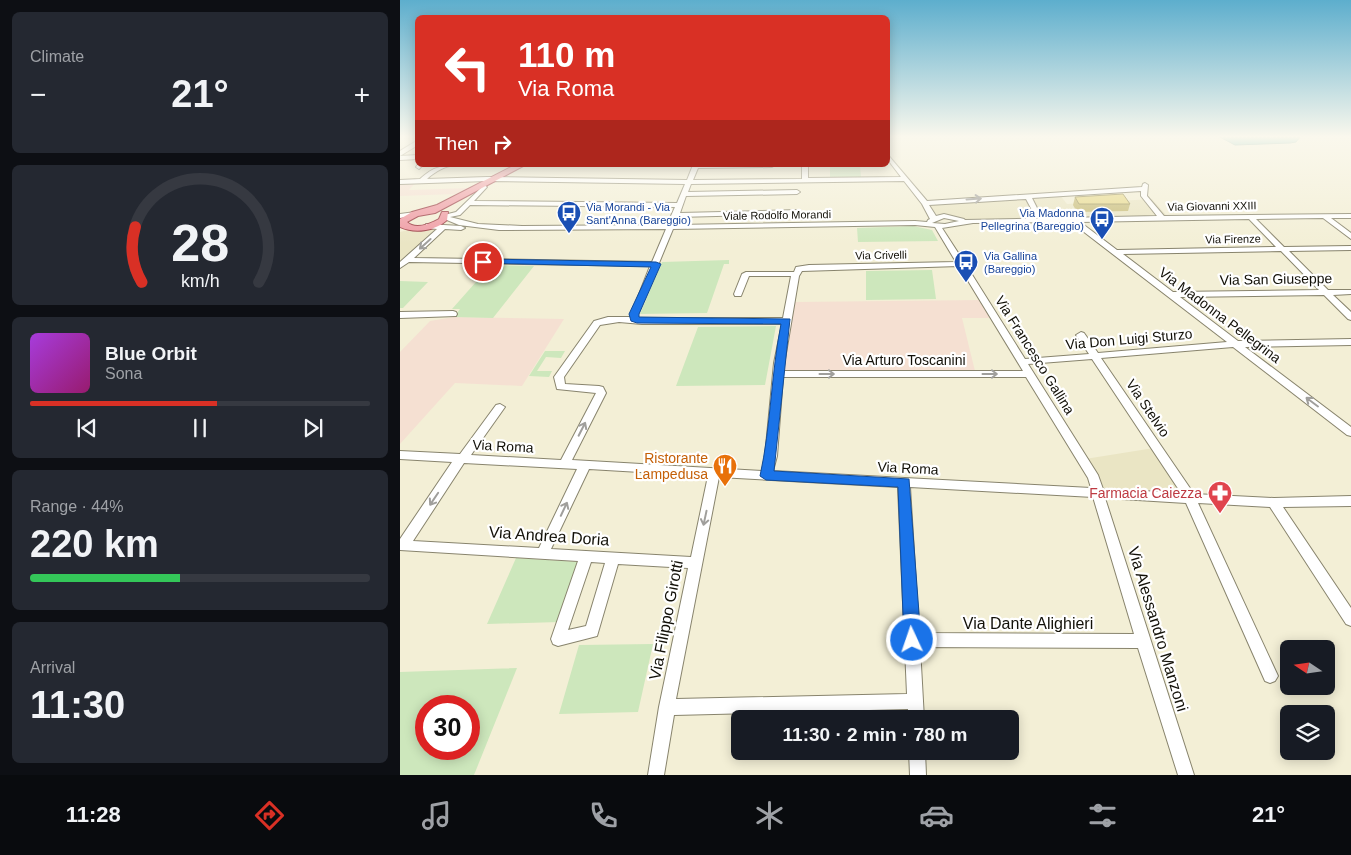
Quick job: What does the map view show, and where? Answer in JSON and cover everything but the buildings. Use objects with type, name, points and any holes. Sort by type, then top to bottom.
[{"type":"main road","points":[[401,223],[413,228],[429,226],[445,219],[452,205],[468,199],[493,179],[507,172]]},
{"type":"main road","points":[[401,223],[416,214],[440,207],[481,188]]},
{"type":"main road","points":[[426,212],[438,212],[445,219]]},
{"type":"street","points":[[422,181],[432,172]]},
{"type":"street","points":[[634,318],[634,314],[693,172]]},
{"type":"street","points":[[805,172],[805,180]]},
{"type":"street","points":[[899,172],[926,203],[935,222],[944,216]]},
{"type":"street","points":[[400,182],[493,179],[689,182],[904,179]]},
{"type":"street","points":[[926,203],[1145,187],[1146,200],[1162,218]]},
{"type":"street","points":[[684,194],[798,192]]},
{"type":"street","points":[[1028,197],[1037,214],[1050,220]]},
{"type":"street","points":[[464,223],[458,220],[458,214],[468,199],[680,205]]},
{"type":"street","points":[[931,211],[944,216],[952,222],[1073,220]]},
{"type":"street","points":[[676,214],[799,212]]},
{"type":"street","points":[[403,263],[445,219],[458,214]]},
{"type":"street","points":[[1031,220],[1037,214]]},
{"type":"street","points":[[1324,216],[1351,237]]},
{"type":"street","name":"Via Giovanni XXIII","points":[[1073,220],[1351,216]]},
{"type":"street","points":[[1250,217],[1351,317]]},
{"type":"street","name":"Viale Rodolfo Morandi","points":[[445,219],[464,223],[537,228],[669,228],[952,222]]},
{"type":"street","name":"Viale Rodolfo Morandi","points":[[445,219],[534,233],[639,228]]},
{"type":"street","name":"Via Madonna Pellegrina","points":[[1073,220],[1351,432]]},
{"type":"street","name":"Via Francesco Gallina","points":[[935,222],[1024,362],[1094,478],[1098,493]]},
{"type":"street","points":[[943,234],[944,230],[952,222]]},
{"type":"street","name":"Via Firenze","points":[[1116,252],[1351,248]]},
{"type":"street","points":[[403,263],[656,264]]},
{"type":"street","name":"Via Crivelli","points":[[738,294],[746,274],[798,272],[810,267],[963,264]]},
{"type":"street","points":[[766,476],[771,456],[778,374],[798,272]]},
{"type":"street","name":"Via San Giuseppe","points":[[1171,295],[1351,292]]},
{"type":"street","points":[[400,316],[452,314]]},
{"type":"street","points":[[564,464],[601,393],[599,389],[564,388],[560,385],[560,374],[593,326],[605,320],[634,318],[642,321],[787,321]]},
{"type":"street","name":"Via Stelvio","points":[[1082,335],[1190,498],[1270,676]]},
{"type":"street","name":"Via Don Luigi Sturzo","points":[[1024,362],[1236,344],[1351,342]]},
{"type":"street","name":"Via Arturo Toscanini","points":[[778,374],[1030,374]]},
{"type":"street","name":"Via Roma","points":[[462,458],[500,407]]},
{"type":"street","name":"Via Roma","points":[[400,455],[1274,503],[1351,501]]},
{"type":"street","points":[[401,545],[462,458]]},
{"type":"street","points":[[543,554],[585,465]]},
{"type":"street","name":"Via Filippo Girotti","points":[[656,775],[667,707],[714,473]]},
{"type":"street","points":[[904,483],[915,710]]},
{"type":"street","name":"Via Alessandro Manzoni","points":[[1098,493],[1186,775]]},
{"type":"street","points":[[1274,503],[1351,620]]},
{"type":"street","name":"Via Andrea Doria","points":[[401,545],[696,563]]},
{"type":"street","points":[[586,556],[558,639],[592,631],[614,558]]},
{"type":"street","name":"Via Dante Alighieri","points":[[912,640],[1143,641]]},
{"type":"street","points":[[667,707],[915,702]]},
{"type":"street","points":[[917,760],[918,775]]},
{"type":"shaded area","points":[[416,182],[409,190],[469,188],[455,194],[400,196],[400,183]]},
{"type":"shaded area","points":[[1059,194],[1067,204],[1152,199],[1169,218],[972,221],[939,215],[932,211],[927,203]]},
{"type":"shaded area","points":[[441,227],[400,265],[400,232],[412,229]]},
{"type":"shaded area","points":[[982,300],[993,318],[962,318],[975,371],[782,371],[795,302]]},
{"type":"shaded area","points":[[454,317],[564,319],[522,386],[455,383],[400,444],[400,352],[430,321]]},
{"type":"shaded area","points":[[1154,448],[1187,497],[1100,492],[1085,459]]},
{"type":"green space","points":[[830,172],[861,172],[861,178],[830,178]]},
{"type":"green space","points":[[913,226],[932,230],[938,241],[858,242],[857,228]]},
{"type":"green space","points":[[729,260],[729,264],[724,264],[707,313],[640,314],[662,262]]},
{"type":"green space","points":[[491,265],[534,266],[493,318],[454,317],[460,309],[452,309]]},
{"type":"green space","points":[[932,270],[936,299],[866,300],[866,271]]},
{"type":"green space","points":[[400,281],[428,282],[403,308],[400,308]]},
{"type":"green space","points":[[776,326],[765,385],[676,386],[698,327]]},
{"type":"green space","points":[[545,351],[565,351],[561,358],[546,357],[537,371],[552,371],[549,377],[529,376]]},
{"type":"green space","points":[[516,558],[580,562],[560,622],[487,624]]},
{"type":"green space","points":[[653,644],[638,712],[559,714],[579,645]]},
{"type":"green space","points":[[517,668],[474,775],[400,775],[400,672]]},
{"type":"place","name":"Via Morandi - Via Sant'Anna (Bareggio)","points":[[569,234]]},
{"type":"place","name":"Via Madonna Pellegrina (Bareggio)","points":[[1102,240]]},
{"type":"place","name":"Via Gallina (Bareggio)","points":[[966,283]]},
{"type":"place","name":"Ristorante Lampedusa","points":[[725,487]]},
{"type":"place","name":"Farmacia Caiezza","points":[[1220,514]]},
{"type":"route","points":[[483,262],[656,264],[633,316],[637,320],[787,321],[779,363],[771,456],[766,476],[904,483],[912,640]]}]
